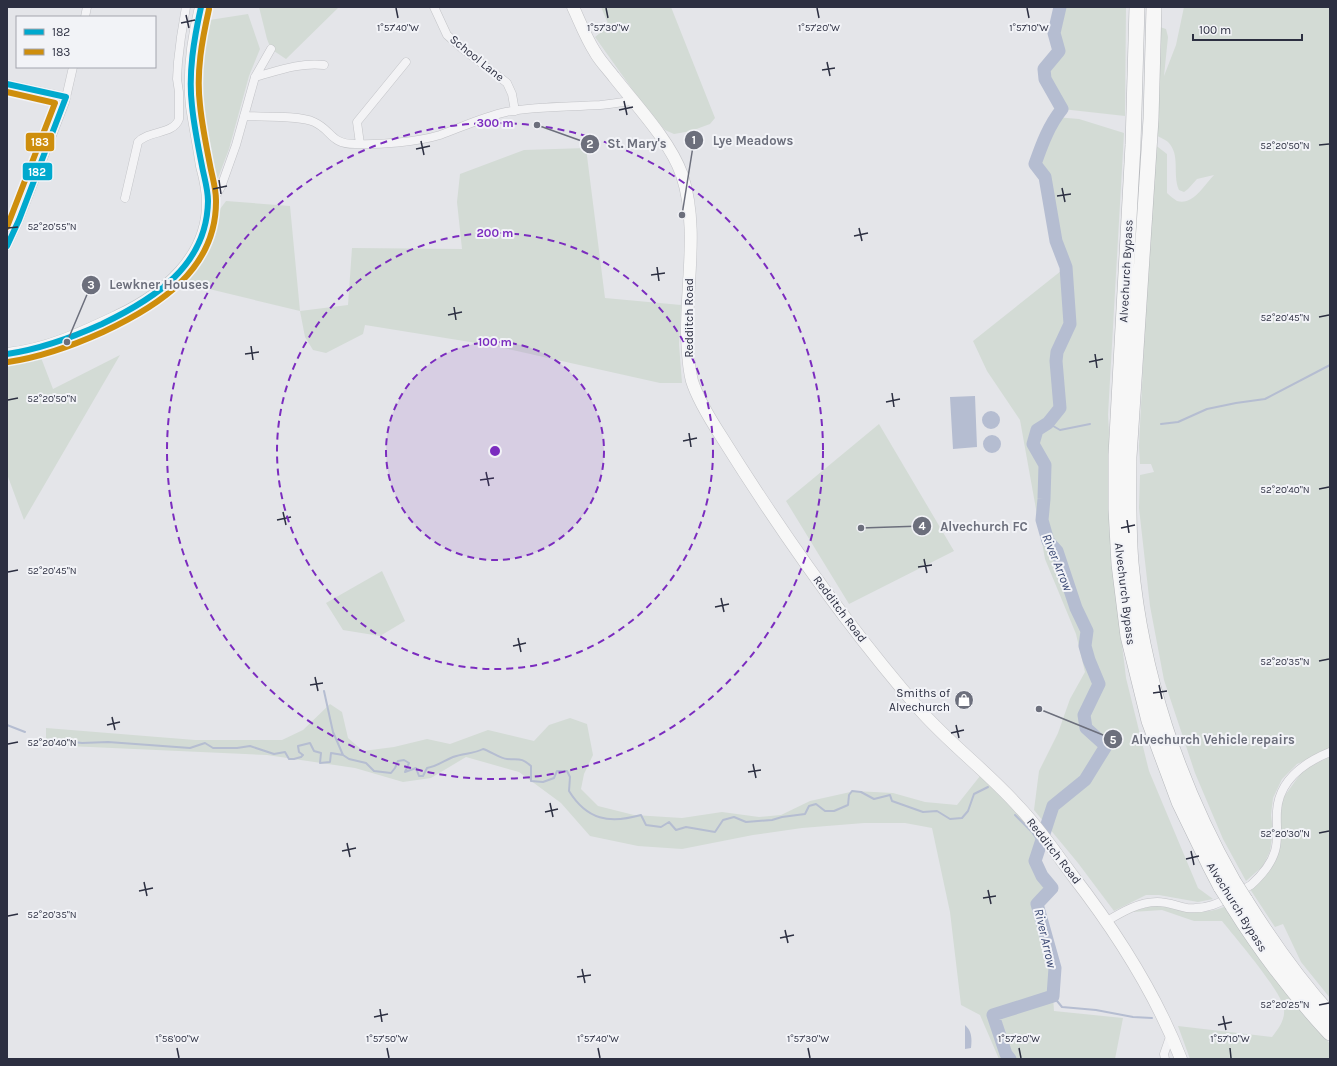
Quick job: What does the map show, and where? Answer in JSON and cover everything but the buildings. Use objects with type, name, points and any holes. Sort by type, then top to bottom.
[{"type":"highway","name":"Alvechurch Bypass","points":[[1137,7],[1133,145],[1116,455],[1116,509],[1120,572],[1128,636],[1150,721],[1179,802],[1210,866],[1227,884],[1239,903],[1263,929],[1308,990],[1330,1015]]},
{"type":"highway","name":"Alvechurch Bypass","points":[[1154,7],[1151,119],[1129,457],[1131,563],[1142,638],[1162,719],[1190,796],[1222,860],[1227,884]]},
{"type":"highway","name":"Alvechurch Bypass","points":[[1239,903],[1250,934],[1330,1033]]},
{"type":"main road","points":[[7,354],[35,350],[124,313],[158,292],[183,269],[200,245],[205,231],[208,213],[208,200],[195,125],[185,91],[201,7]]},
{"type":"main road","name":"Redditch Road","points":[[573,7],[595,53],[633,100],[667,146],[681,171],[689,206],[690,228],[687,323],[688,356],[692,381],[700,400],[776,522],[868,647],[934,725],[991,777],[1033,822],[1107,921],[1144,980],[1159,1008],[1181,1059]]},
{"type":"street","points":[[124,198],[138,142],[145,136],[176,126],[179,119],[185,91],[177,79],[178,62],[180,37],[186,7]]},
{"type":"street","name":"School Lane","points":[[434,7],[447,35],[507,83],[512,94],[515,111]]},
{"type":"street","points":[[208,200],[215,197],[221,187],[236,145],[255,77],[271,49]]},
{"type":"street","points":[[360,144],[357,122],[406,62]]},
{"type":"street","points":[[255,77],[299,66],[315,64],[324,66]]},
{"type":"street","points":[[7,246],[19,220],[66,97],[73,68]]},
{"type":"street","points":[[7,84],[66,97]]},
{"type":"street","points":[[244,116],[308,120],[320,126],[340,142],[360,144],[407,141],[433,137],[479,120],[515,111],[558,106],[601,105],[633,100]]},
{"type":"street","points":[[1107,921],[1131,908],[1150,902],[1164,902],[1193,908],[1219,904],[1249,886],[1267,868],[1276,850],[1278,838],[1277,812],[1280,793],[1290,777],[1307,763],[1330,752]]},
{"type":"street","points":[[1165,1059],[1164,1054],[1171,1034]]},
{"type":"shaded area","points":[[259,7],[339,7],[286,59],[271,49]]},
{"type":"shaded area","points":[[601,7],[671,7],[715,118],[710,124],[691,131],[674,134],[665,130],[647,110],[595,37],[609,26]]},
{"type":"shaded area","points":[[1060,7],[1126,7],[1125,116],[1062,109],[1045,79],[1044,69],[1059,51],[1054,33]]},
{"type":"shaded area","points":[[1184,7],[1330,7],[1330,750],[1297,764],[1282,779],[1273,798],[1271,815],[1273,831],[1270,851],[1263,866],[1246,881],[1223,839],[1195,773],[1164,680],[1150,606],[1139,508],[1140,475],[1154,472],[1151,464],[1140,464],[1139,446],[1154,144],[1167,154],[1167,193],[1177,201],[1183,202],[1193,197],[1214,175],[1197,179],[1184,192],[1179,190],[1172,147],[1167,141],[1154,134],[1160,27],[1166,29],[1168,37],[1164,76],[1176,45]]},
{"type":"shaded area","points":[[248,14],[260,49],[249,76],[229,149],[218,178],[212,181],[199,113],[201,99],[198,53],[203,21]]},
{"type":"shaded area","points":[[1055,117],[1079,119],[1124,133],[1108,415],[1121,636],[1126,678],[1149,771],[1198,888],[1213,899],[1198,902],[1159,895],[1146,895],[1114,911],[1078,863],[1034,810],[1039,771],[1058,733],[1070,699],[1085,672],[1076,634],[1045,559],[1020,420],[987,371],[973,341],[1066,267],[1056,241],[1045,177],[1035,164]]},
{"type":"shaded area","points":[[586,148],[605,298],[681,305],[679,344],[682,383],[660,383],[495,346],[365,325],[363,334],[326,353],[313,350],[305,337],[300,311],[348,305],[352,248],[462,249],[457,202],[460,174],[524,150]]},
{"type":"shaded area","points":[[226,201],[290,206],[300,311],[180,282],[200,258],[217,213]]},
{"type":"shaded area","points":[[40,355],[53,389],[120,355],[24,520],[7,474],[7,362]]},
{"type":"shaded area","points":[[879,424],[954,551],[849,604],[786,501]]},
{"type":"shaded area","points":[[382,571],[405,621],[380,636],[343,630],[326,603]]},
{"type":"shaded area","points":[[330,704],[342,712],[348,738],[363,751],[394,747],[427,739],[450,744],[488,730],[534,741],[549,725],[570,718],[587,724],[593,755],[584,774],[581,789],[598,806],[634,815],[682,818],[722,812],[759,817],[781,815],[810,801],[855,791],[893,793],[925,802],[957,805],[980,776],[997,793],[1004,796],[1029,826],[1040,844],[1035,861],[1042,876],[1052,888],[1037,904],[1055,968],[1053,996],[1054,1011],[1123,1018],[1115,1059],[999,1059],[980,1015],[961,1005],[950,912],[932,828],[905,823],[864,823],[802,828],[753,835],[682,849],[638,846],[590,836],[561,803],[519,772],[466,757],[431,778],[403,782],[355,768],[267,755],[46,745],[46,728],[195,740],[282,740],[303,730]]},
{"type":"shaded area","points":[[1330,757],[1330,998],[1301,962],[1283,924],[1275,927],[1250,889],[1272,864],[1283,798],[1304,769]]},
{"type":"shaded area","points":[[1163,905],[1194,912],[1209,911],[1224,907],[1307,1017],[1330,1044],[1330,1059],[1190,1059],[1178,1026],[1272,1037],[1282,1020],[1284,1009],[1282,1001],[1267,978],[1222,921],[1194,921],[1162,910],[1132,912],[1151,906]]},
{"type":"water","points":[[975,396],[977,447],[953,449],[950,397]]},
{"type":"water","points":[[991,411],[997,414],[1000,420],[997,426],[991,429],[985,426],[982,420],[985,414]]},
{"type":"water","points":[[992,435],[998,438],[1001,444],[998,450],[992,453],[986,450],[983,444],[986,438]]},
{"type":"water","points":[[965,1025],[971,1035],[971,1048],[965,1049]]},
{"type":"waterway","name":"River Arrow","points":[[1010,1059],[1006,1054],[993,1015],[1053,996],[1055,968],[1037,904],[1052,888],[1042,876],[1035,861],[1053,806],[1085,780],[1106,746],[1086,728],[1084,715],[1099,684],[1085,646],[1087,631],[1076,608],[1057,551],[1048,541],[1042,520],[1045,465],[1033,444],[1037,430],[1048,423],[1060,408],[1056,361],[1057,352],[1070,324],[1066,267],[1056,241],[1045,177],[1035,164],[1043,142],[1057,115],[1062,109],[1045,79],[1044,69],[1059,51],[1054,33],[1060,7]]},
{"type":"waterway","points":[[1161,424],[1178,422],[1207,409],[1265,399],[1330,365]]},
{"type":"waterway","points":[[1048,423],[1060,430],[1090,424]]},
{"type":"waterway","points":[[324,691],[333,732],[343,755]]},
{"type":"waterway","points":[[7,725],[25,732]]},
{"type":"waterway","points":[[50,739],[82,743],[108,742],[190,748],[205,743],[213,748],[237,748],[250,746],[274,754],[285,752],[289,759],[301,757],[303,755],[299,752],[298,746],[310,743],[314,751],[321,753],[320,763],[330,762],[331,753],[343,755],[349,759],[366,763],[374,771],[391,773],[398,761],[404,760],[409,763],[405,772],[416,768],[419,776],[423,776],[427,768],[453,757],[483,749],[505,759],[525,761],[531,766],[531,781],[543,782],[554,778],[557,771],[567,771],[570,777],[569,791],[576,801],[591,814],[609,819],[629,818],[641,815],[646,825],[661,827],[669,822],[676,830],[686,827],[715,832],[723,820],[734,817],[746,822],[772,820],[805,814],[809,806],[816,804],[825,811],[834,811],[848,805],[849,795],[852,791],[861,792],[874,799],[890,795],[892,801],[923,812],[937,811],[950,819],[962,818],[968,811],[974,794],[988,787]]},
{"type":"waterway","points":[[1015,815],[1032,832],[1040,844]]},
{"type":"waterway","points":[[1053,996],[1062,1007],[1096,1010],[1133,1017],[1152,1018]]},
{"type":"transit line","name":"182","points":[[7,354],[44,346],[102,324],[140,303],[158,291],[174,278],[188,262],[198,244],[205,224],[208,201],[207,188],[194,121],[191,94],[191,69],[201,7]]},
{"type":"transit line","name":"183","points":[[8,362],[45,354],[80,342],[124,322],[164,297],[181,282],[195,265],[207,246],[214,224],[216,196],[202,120],[199,93],[199,68],[209,9]]},
{"type":"transit line","name":"182","points":[[7,84],[66,97]]},
{"type":"transit line","name":"183","points":[[7,92],[55,103],[7,227]]},
{"type":"transit line","name":"182","points":[[7,246],[19,220],[66,97]]},
{"type":"place","name":"St. Mary's","points":[[537,125]]},
{"type":"place","name":"Lye Meadows","points":[[682,215]]},
{"type":"place","name":"Lewkner Houses","points":[[67,342]]},
{"type":"place","name":"Alvechurch FC","points":[[861,528]]},
{"type":"place","name":"Smiths of Alvechurch","points":[[964,700]]},
{"type":"place","name":"Alvechurch Vehicle repairs","points":[[1039,709]]}]
